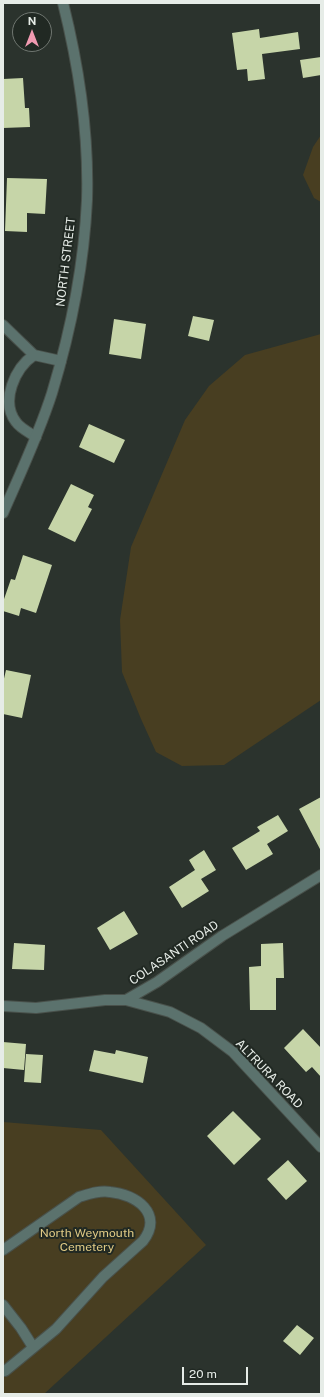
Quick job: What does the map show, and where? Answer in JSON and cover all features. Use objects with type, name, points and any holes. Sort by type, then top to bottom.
[{"type":"street","name":"NORTH STREET","points":[[3,513],[36,437],[52,394],[77,294],[84,247],[87,199],[86,143],[80,82],[62,3]]},
{"type":"street","points":[[3,325],[34,355],[61,361]]},
{"type":"street","points":[[34,355],[27,360],[18,372],[10,390],[9,404],[16,423],[36,437]]},
{"type":"street","name":"COLASANTI ROAD","points":[[3,1006],[36,1008],[105,1000],[126,1000],[157,982],[222,936],[321,875]]},
{"type":"street","name":"ALTRURA ROAD","points":[[126,1000],[170,1012],[201,1028],[233,1052],[321,1147]]},
{"type":"street","points":[[3,1250],[79,1197],[91,1193],[109,1191],[128,1195],[139,1201],[146,1209],[150,1218],[151,1227],[149,1234],[143,1241],[103,1278],[56,1329],[5,1371]]},
{"type":"street","points":[[3,1305],[21,1328],[33,1347]]},
{"type":"green space","points":[[321,135],[321,202],[314,198],[303,175],[313,147]]},
{"type":"green space","points":[[321,334],[321,700],[224,765],[182,766],[156,752],[122,672],[120,620],[131,547],[185,420],[209,386],[245,355]]},
{"type":"green space","name":"North Weymouth Cemetery","points":[[3,1122],[101,1130],[206,1245],[44,1394],[3,1394]]},
{"type":"building","points":[[259,29],[260,38],[298,32],[300,49],[262,54],[265,79],[248,81],[247,69],[237,70],[232,33]]},
{"type":"building","points":[[321,57],[321,75],[303,78],[300,60]]},
{"type":"building","points":[[23,78],[25,108],[29,108],[30,127],[3,128],[3,79]]},
{"type":"building","points":[[7,178],[47,179],[45,214],[27,213],[27,232],[5,231]]},
{"type":"building","points":[[193,316],[214,320],[209,341],[188,336]]},
{"type":"building","points":[[114,319],[146,324],[141,359],[109,354]]},
{"type":"building","points":[[89,424],[125,440],[114,463],[79,447]]},
{"type":"building","points":[[71,484],[94,495],[88,507],[92,509],[75,542],[48,529]]},
{"type":"building","points":[[23,555],[52,565],[36,613],[21,608],[19,616],[3,611],[3,602],[11,579],[15,580]]},
{"type":"building","points":[[6,670],[31,675],[22,718],[3,714],[3,683]]},
{"type":"building","points":[[321,797],[321,851],[299,809]]},
{"type":"building","points":[[278,815],[288,831],[267,844],[273,854],[246,870],[232,848],[260,831],[257,827]]},
{"type":"building","points":[[204,850],[216,870],[201,879],[209,891],[182,908],[169,887],[195,870],[189,860]]},
{"type":"building","points":[[124,911],[138,934],[110,950],[97,928]]},
{"type":"building","points":[[14,943],[45,945],[44,970],[12,969]]},
{"type":"building","points":[[283,943],[284,978],[276,978],[276,1010],[250,1010],[249,967],[261,966],[261,944]]},
{"type":"building","points":[[303,1029],[321,1048],[321,1077],[312,1067],[306,1072],[284,1048]]},
{"type":"building","points":[[3,1042],[26,1044],[24,1070],[3,1068]]},
{"type":"building","points":[[94,1050],[115,1054],[116,1050],[148,1057],[143,1083],[89,1071]]},
{"type":"building","points":[[26,1054],[43,1055],[41,1083],[24,1082]]},
{"type":"building","points":[[233,1111],[261,1139],[234,1165],[207,1136]]},
{"type":"building","points":[[288,1160],[307,1181],[286,1200],[267,1179]]},
{"type":"building","points":[[297,1325],[314,1338],[300,1355],[283,1341]]}]
